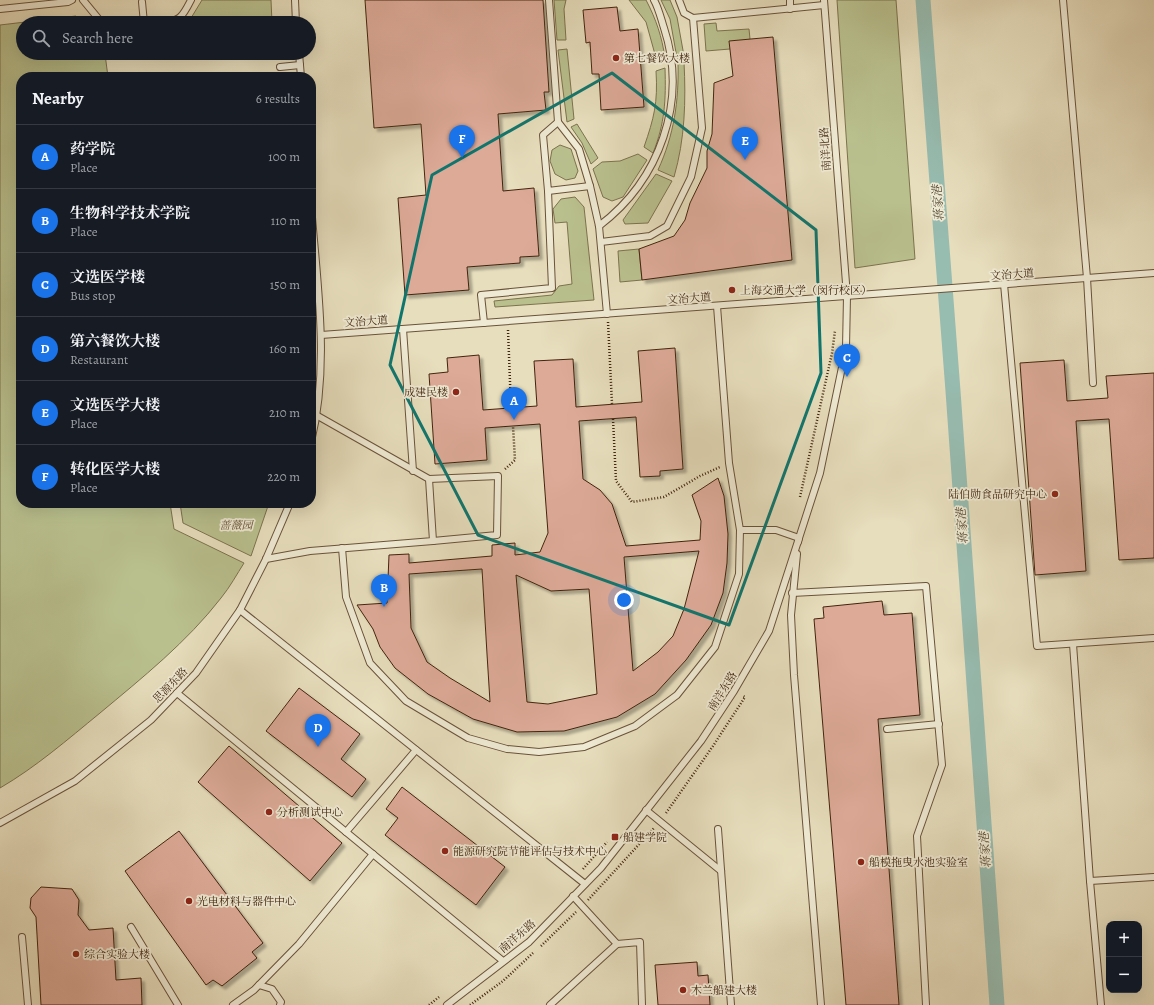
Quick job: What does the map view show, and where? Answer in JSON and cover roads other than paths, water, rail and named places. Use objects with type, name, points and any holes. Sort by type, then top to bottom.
[{"type":"lane","points":[[0,9],[68,2],[72,0]]},
{"type":"lane","points":[[83,0],[96,16]]},
{"type":"lane","points":[[182,16],[191,0]]},
{"type":"lane","points":[[295,0],[296,16]]},
{"type":"lane","points":[[549,0],[558,122],[578,149],[590,186],[599,226],[607,314]]},
{"type":"lane","points":[[599,226],[615,214],[639,186],[664,140],[671,109],[674,77],[668,41],[654,0]]},
{"type":"lane","points":[[678,0],[684,13],[693,18],[790,9],[824,3]]},
{"type":"lane","points":[[790,0],[790,9]]},
{"type":"lane","points":[[1063,0],[1087,278],[1093,383]]},
{"type":"lane","points":[[142,2],[143,16]]},
{"type":"lane","name":"南洋北路","points":[[824,3],[847,296]]},
{"type":"lane","points":[[601,242],[650,236],[667,226],[691,177],[702,128],[693,18]]},
{"type":"lane","points":[[300,60],[301,72]]},
{"type":"lane","points":[[280,67],[300,65]]},
{"type":"lane","points":[[484,323],[482,295],[552,288],[548,191],[543,135],[558,122]]},
{"type":"lane","points":[[548,191],[590,186]]},
{"type":"lane","points":[[266,559],[310,551],[433,542],[497,535],[498,476],[429,479],[316,415],[320,390],[322,335],[316,264]]},
{"type":"lane","name":"文治大道","points":[[322,335],[1154,273]]},
{"type":"lane","points":[[1004,284],[1037,646],[1154,638]]},
{"type":"lane","name":"南洋东路","points":[[447,1005],[528,942],[614,852],[646,810],[702,742],[769,631],[820,473],[846,348],[847,296]]},
{"type":"lane","points":[[342,548],[346,597],[370,663],[406,701],[468,738],[507,749],[539,752],[584,747],[635,726],[677,695],[715,647],[739,574],[740,530],[729,463],[717,306]]},
{"type":"lane","points":[[403,329],[413,471]]},
{"type":"lane","points":[[429,479],[433,542]]},
{"type":"lane","name":"思源东路","points":[[0,823],[75,781],[151,720],[196,673],[240,610],[266,559],[288,508]]},
{"type":"lane","points":[[740,530],[776,530],[799,538],[791,615],[794,675],[821,1005]]},
{"type":"lane","points":[[792,594],[926,586],[942,765],[917,836],[926,1005]]},
{"type":"lane","points":[[240,610],[585,884]]},
{"type":"lane","points":[[1073,644],[1090,881],[1101,1005]]},
{"type":"lane","points":[[177,693],[503,961]]},
{"type":"lane","points":[[887,729],[938,724]]},
{"type":"lane","points":[[346,832],[416,750]]},
{"type":"lane","points":[[646,810],[721,871]]},
{"type":"lane","points":[[718,829],[731,1005]]},
{"type":"lane","points":[[237,1004],[259,985],[299,944],[373,854]]},
{"type":"lane","points":[[1090,881],[1154,877]]},
{"type":"lane","points":[[573,896],[618,944]]},
{"type":"lane","points":[[131,927],[178,1005]]},
{"type":"lane","points":[[22,937],[28,1005]]},
{"type":"lane","points":[[550,1005],[618,944],[640,942],[642,1005]]},
{"type":"lane","points":[[259,985],[272,989],[281,1002],[280,1005]]},
{"type":"waterway","name":"蒋家港","points":[[923,0],[953,391],[997,1005]]},
{"type":"place","name":"第七餐饮大楼","points":[[616,58]]},
{"type":"place","name":"转化医学大楼","points":[[462,158]]},
{"type":"place","name":"文选医学大楼","points":[[745,160]]},
{"type":"place","name":"上海交通大学（闵行校区）","points":[[732,290]]},
{"type":"place","name":"文选医学楼","points":[[847,377]]},
{"type":"place","name":"成建民楼","points":[[456,392]]},
{"type":"place","name":"药学院","points":[[514,420]]},
{"type":"place","name":"陆伯勋食品研究中心","points":[[1055,494]]},
{"type":"place","name":"生物科学技术学院","points":[[384,607]]},
{"type":"place","name":"第六餐饮大楼","points":[[318,747]]},
{"type":"place","name":"分析测试中心","points":[[269,812]]},
{"type":"place","name":"船建学院","points":[[615,837]]},
{"type":"place","name":"能源研究院节能评估与技术中心","points":[[445,851]]},
{"type":"place","name":"船模拖曳水池实验室","points":[[861,862]]},
{"type":"place","name":"光电材料与器件中心","points":[[189,901]]},
{"type":"place","name":"综合实验大楼","points":[[76,954]]},
{"type":"place","name":"木兰船建大楼","points":[[683,990]]},
{"type":"park label","name":"蔷薇园","points":[[236,525]]}]
